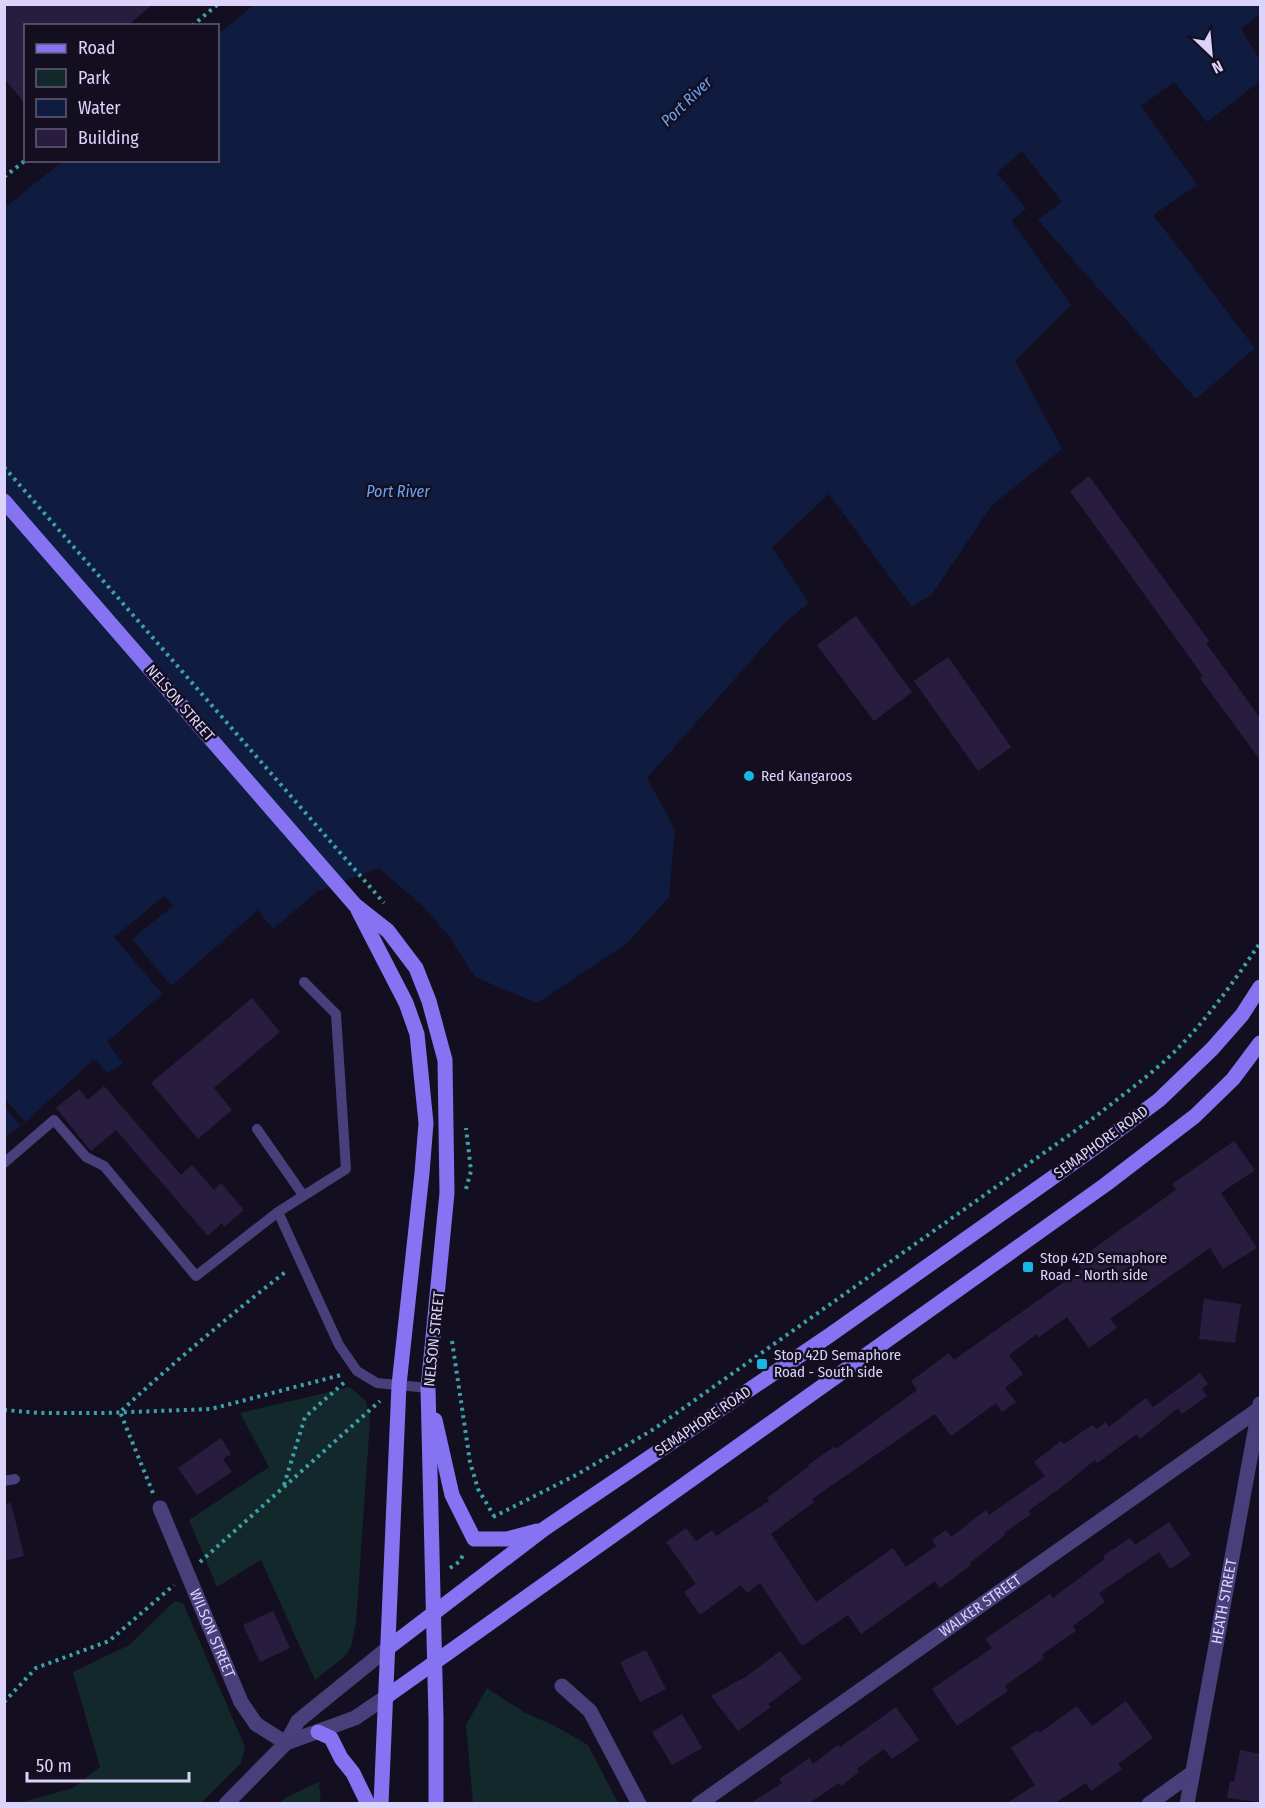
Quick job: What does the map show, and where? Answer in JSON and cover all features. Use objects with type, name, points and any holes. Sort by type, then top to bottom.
[{"type":"main road","name":"NELSON STREET","points":[[4,501],[355,905],[388,932],[416,968],[429,1001],[445,1060],[447,1193],[428,1388],[436,1803]]},
{"type":"main road","name":"NELSON STREET","points":[[355,905],[406,1003],[417,1034],[426,1123],[423,1173],[399,1385],[381,1803]]},
{"type":"main road","name":"SEMAPHORE ROAD","points":[[388,1648],[544,1529],[830,1335],[1149,1107],[1212,1049],[1242,1015],[1260,987]]},
{"type":"main road","name":"SEMAPHORE ROAD","points":[[386,1697],[1105,1185],[1195,1116],[1233,1079],[1260,1043]]},
{"type":"main road","points":[[428,1388],[452,1495],[474,1539],[507,1539],[544,1529]]},
{"type":"main road","points":[[318,1732],[331,1738],[341,1758],[353,1773],[368,1803]]},
{"type":"street","name":"HEATH STREET","points":[[1187,1803],[1260,1405]]},
{"type":"street","name":"WALKER STREET","points":[[699,1803],[1260,1405]]},
{"type":"street","name":"WILSON STREET","points":[[160,1508],[247,1712],[256,1724],[286,1743]]},
{"type":"street","name":"SEMAPHORE ROAD","points":[[226,1803],[286,1743],[298,1721],[388,1648]]},
{"type":"street","points":[[562,1686],[590,1711],[639,1803]]},
{"type":"street","name":"SEMAPHORE ROAD","points":[[286,1743],[355,1718],[386,1697]]},
{"type":"street","points":[[1149,1803],[1192,1773]]},
{"type":"lane","points":[[4,1163],[54,1120],[86,1157],[104,1166],[196,1276],[278,1212],[346,1169],[336,1014],[304,982]]},
{"type":"lane","points":[[257,1129],[303,1196]]},
{"type":"lane","points":[[278,1212],[339,1346],[357,1371],[377,1383],[428,1388]]},
{"type":"path","points":[[194,24],[218,4]]},
{"type":"path","points":[[4,177],[24,162]]},
{"type":"path","points":[[4,467],[367,882]]},
{"type":"path","points":[[452,1330],[470,1462],[478,1488],[494,1516],[578,1474],[654,1429],[1096,1116],[1168,1058],[1206,1018],[1260,943]]},
{"type":"path","points":[[465,1191],[471,1171]]},
{"type":"path","points":[[120,1412],[237,1309],[301,1260]]},
{"type":"path","points":[[284,1487],[305,1417],[357,1371]]},
{"type":"path","points":[[4,1410],[40,1413],[211,1410],[357,1371]]},
{"type":"path","points":[[4,1702],[36,1668],[109,1641],[399,1385]]},
{"type":"path","points":[[120,1412],[160,1508]]},
{"type":"path","points":[[456,1564],[469,1547]]},
{"type":"green space","points":[[350,1387],[366,1401],[370,1421],[356,1622],[351,1647],[344,1657],[315,1680],[261,1560],[217,1587],[189,1520],[269,1467],[240,1413]]},
{"type":"green space","points":[[175,1601],[183,1603],[245,1747],[241,1763],[201,1803],[20,1803],[73,1788],[100,1767],[73,1672],[129,1645]]},
{"type":"green space","points":[[487,1688],[525,1713],[553,1725],[588,1745],[618,1803],[473,1803],[466,1725]]},
{"type":"green space","points":[[319,1782],[321,1803],[279,1803],[287,1797]]},
{"type":"water","name":"Port River","points":[[254,5],[1260,5],[1260,17],[1258,15],[1241,29],[1260,60],[1260,81],[1207,122],[1174,82],[1141,106],[1197,185],[1153,215],[1255,348],[1196,399],[1038,220],[1062,202],[1022,151],[997,173],[1026,209],[1011,220],[1071,305],[1015,361],[1062,449],[992,505],[932,594],[912,607],[829,494],[772,547],[809,603],[785,622],[647,778],[675,830],[669,897],[627,943],[537,1003],[475,977],[448,935],[423,906],[379,868],[318,891],[273,929],[258,910],[107,1042],[123,1063],[108,1073],[94,1059],[21,1126],[5,1137],[4,208],[62,162],[219,162],[219,33]]},
{"type":"pier","points":[[164,896],[173,906],[132,939],[173,988],[164,996],[114,937]]},
{"type":"pier","points":[[5,1099],[25,1121],[21,1126],[5,1107]]},
{"type":"building","points":[[4,4],[153,4],[129,24],[24,24],[24,103],[4,78]]},
{"type":"building","points":[[1089,476],[1209,641],[1206,643],[1260,718],[1260,760],[1200,678],[1203,676],[1070,491]]},
{"type":"building","points":[[856,616],[912,692],[874,721],[817,645]]},
{"type":"building","points":[[948,657],[1011,747],[978,771],[914,681]]},
{"type":"building","points":[[252,998],[280,1032],[214,1088],[232,1110],[198,1139],[151,1083]]},
{"type":"building","points":[[104,1086],[181,1175],[192,1165],[214,1190],[221,1183],[244,1210],[224,1227],[222,1223],[208,1236],[116,1130],[91,1151],[56,1108],[79,1089],[88,1100]]},
{"type":"building","points":[[1234,1141],[1255,1170],[1221,1193],[1257,1248],[1223,1269],[1211,1247],[1110,1319],[1117,1328],[1089,1348],[1067,1317],[1039,1337],[1037,1334],[1009,1355],[1023,1374],[1005,1388],[1016,1402],[1002,1412],[996,1403],[951,1436],[935,1414],[812,1499],[814,1502],[771,1534],[816,1602],[893,1548],[906,1567],[936,1546],[932,1540],[946,1530],[951,1537],[986,1510],[989,1515],[1045,1476],[1034,1462],[1061,1441],[1064,1444],[1092,1425],[1097,1429],[1105,1422],[1109,1427],[1146,1398],[1153,1407],[1200,1373],[1208,1384],[1202,1389],[1207,1396],[1182,1414],[1178,1408],[1140,1439],[1137,1434],[1097,1463],[1095,1460],[1028,1511],[1031,1514],[1004,1533],[1005,1535],[970,1563],[971,1565],[940,1588],[935,1581],[861,1634],[848,1615],[802,1646],[760,1583],[747,1593],[741,1585],[700,1615],[684,1592],[696,1584],[666,1542],[686,1528],[696,1541],[712,1530],[716,1536],[769,1501],[767,1498],[808,1465],[834,1447],[836,1449],[917,1390],[911,1381],[949,1353],[954,1360],[1082,1269],[1076,1261],[1176,1190],[1172,1184]]},
{"type":"building","points":[[1204,1299],[1241,1304],[1235,1343],[1199,1339]]},
{"type":"building","points":[[221,1438],[231,1454],[223,1459],[232,1472],[197,1495],[178,1468]]},
{"type":"building","points":[[11,1503],[24,1556],[4,1561],[4,1504]]},
{"type":"building","points":[[1169,1522],[1191,1555],[1170,1569],[1159,1552],[1099,1593],[1105,1602],[1073,1626],[1076,1631],[1042,1654],[1044,1658],[1005,1686],[1008,1691],[957,1726],[932,1689],[992,1648],[985,1639],[1050,1594],[1053,1598],[1105,1559],[1103,1556],[1130,1538],[1135,1545]]},
{"type":"building","points":[[273,1611],[290,1648],[260,1662],[243,1625]]},
{"type":"building","points":[[646,1650],[666,1689],[640,1702],[620,1662]]},
{"type":"building","points":[[780,1651],[802,1679],[768,1704],[771,1707],[738,1731],[711,1696],[747,1676]]},
{"type":"building","points":[[1126,1701],[1153,1738],[1118,1764],[1122,1769],[1091,1791],[1086,1783],[1055,1803],[1007,1803],[1035,1785],[1011,1748],[1038,1730],[1039,1733],[1077,1706],[1092,1726]]},
{"type":"building","points":[[896,1707],[919,1740],[892,1759],[884,1749],[857,1769],[859,1772],[841,1786],[839,1783],[809,1803],[751,1803],[782,1783],[779,1779],[809,1758],[813,1764]]},
{"type":"building","points":[[682,1714],[702,1748],[672,1765],[652,1732]]},
{"type":"building","points":[[1240,1750],[1260,1754],[1260,1802],[1227,1798],[1230,1781],[1234,1782]]},
{"type":"place","name":"Red Kangaroos","points":[[749,776]]},
{"type":"place","name":"Stop 42D Semaphore Road - North side","points":[[1028,1267]]},
{"type":"place","name":"Stop 42D Semaphore Road - South side","points":[[762,1364]]}]
